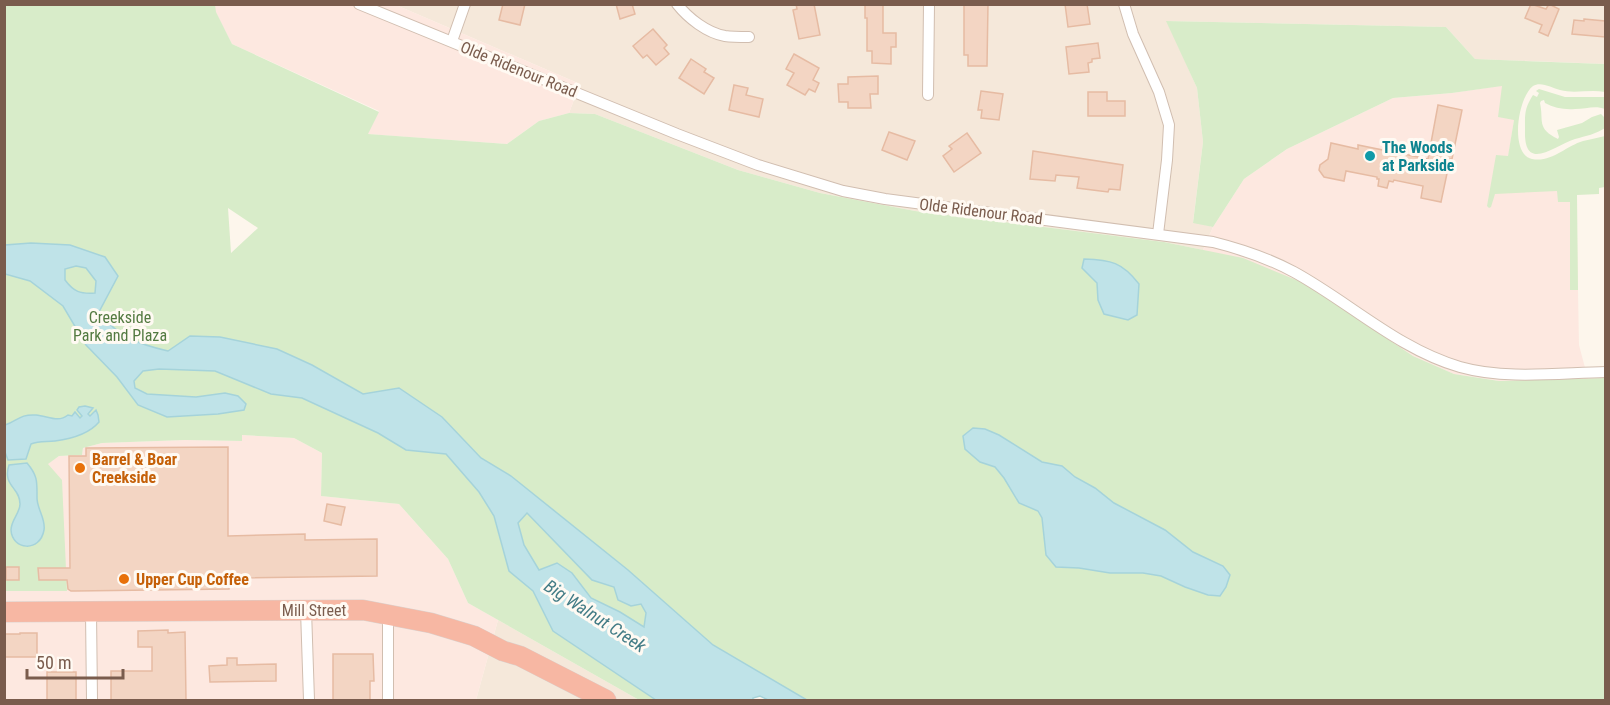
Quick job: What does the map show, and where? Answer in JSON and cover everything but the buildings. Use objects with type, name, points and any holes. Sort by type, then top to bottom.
[{"type":"highway","name":"Mill Street","points":[[4,612],[363,610],[431,623],[474,636],[503,651],[520,656],[606,700]]},
{"type":"street","name":"Olde Ridenour Road","points":[[359,4],[677,134],[758,165],[843,191],[885,199],[1213,242],[1241,249],[1276,262],[1321,288],[1389,334],[1423,352],[1460,367],[1505,374],[1605,372]]},
{"type":"street","points":[[452,41],[465,4]]},
{"type":"street","points":[[677,4],[683,13],[701,26],[723,36],[749,37]]},
{"type":"street","points":[[928,4],[928,95]]},
{"type":"street","points":[[1124,4],[1133,34],[1159,92],[1169,125],[1158,234]]},
{"type":"street","points":[[306,610],[309,700]]},
{"type":"street","points":[[90,612],[93,700]]},
{"type":"street","points":[[388,614],[388,700]]},
{"type":"shaded area","points":[[212,5],[396,5],[580,84],[569,113],[539,121],[507,144],[367,134],[379,111],[232,44]]},
{"type":"shaded area","points":[[396,5],[1605,5],[1606,64],[1475,59],[1446,27],[1167,21],[1197,88],[1203,142],[1193,222],[1213,227],[1203,250],[1164,242],[915,211],[820,193],[738,170],[595,114],[569,113],[580,84]]},
{"type":"shaded area","points":[[1520,83],[1507,164],[1576,181],[1579,345],[1588,379],[1499,381],[1454,374],[1413,356],[1306,284],[1203,250],[1213,227],[1244,179],[1287,149],[1393,98],[1452,93]]},
{"type":"shaded area","points":[[241,435],[294,438],[322,453],[321,496],[399,504],[448,559],[468,603],[498,620],[476,700],[5,700],[5,591],[67,590],[64,544],[47,464],[59,456],[82,455],[83,448],[102,443],[185,440],[241,441]]},
{"type":"shaded area","points":[[498,620],[639,700],[476,700]]},
{"type":"green space","name":"Creekside Park and Plaza","points":[[5,5],[215,5],[216,12],[232,44],[379,112],[368,134],[507,144],[539,121],[569,113],[595,114],[738,170],[820,193],[915,211],[1164,242],[1243,258],[1306,284],[1413,356],[1454,374],[1499,381],[1605,378],[1605,700],[807,700],[713,645],[628,570],[511,476],[481,458],[442,417],[363,394],[312,365],[277,349],[271,394],[302,398],[378,433],[406,450],[446,454],[479,492],[494,516],[509,571],[533,591],[553,631],[656,700],[639,700],[468,603],[448,559],[399,504],[321,496],[322,453],[294,438],[242,435],[242,441],[185,440],[102,443],[83,448],[82,455],[59,456],[48,464],[62,480],[67,591],[5,591]],"holes":[[[228,208],[258,228],[231,253]]]},
{"type":"green space","points":[[1166,21],[1446,27],[1475,59],[1605,64],[1605,92],[1577,92],[1543,85],[1533,86],[1523,101],[1518,125],[1520,147],[1525,155],[1539,160],[1546,159],[1577,143],[1605,136],[1605,187],[1599,188],[1599,194],[1577,195],[1578,290],[1570,290],[1570,202],[1558,202],[1557,191],[1495,194],[1491,207],[1487,206],[1496,155],[1508,156],[1514,120],[1498,117],[1502,86],[1393,98],[1287,149],[1244,179],[1213,227],[1193,223],[1203,142],[1197,88]]},
{"type":"green space","points":[[1539,89],[1565,97],[1605,97],[1605,109],[1594,107],[1563,109],[1548,105],[1544,100],[1541,101],[1542,124],[1551,135],[1558,139],[1557,130],[1582,123],[1601,114],[1605,118],[1605,128],[1550,151],[1535,154],[1529,151],[1525,131],[1526,112],[1530,100],[1533,95],[1537,97],[1539,93],[1536,91]]},
{"type":"green space","points":[[527,513],[592,580],[614,587],[641,604],[646,613],[644,628],[620,612],[590,598],[572,573],[557,563],[539,571],[524,545],[518,523]]},
{"type":"water","name":"Big Walnut Creek","points":[[31,243],[70,245],[105,257],[118,276],[99,312],[114,328],[138,342],[168,351],[190,336],[220,337],[277,349],[312,365],[363,394],[399,388],[442,417],[481,458],[511,476],[628,570],[713,645],[807,700],[768,700],[760,696],[753,700],[656,700],[553,631],[533,591],[509,571],[494,516],[479,492],[446,454],[406,450],[378,433],[302,398],[271,394],[215,371],[159,369],[143,371],[134,381],[135,388],[147,394],[196,397],[225,393],[238,396],[246,404],[244,410],[167,417],[138,405],[117,377],[86,345],[63,306],[30,281],[5,274],[5,245]],"holes":[[[76,266],[86,268],[96,281],[95,293],[78,291],[65,280],[65,269]],[[527,513],[592,580],[614,587],[618,600],[631,606],[641,604],[646,613],[644,627],[591,598],[572,573],[557,563],[539,570],[524,545],[518,523]]]},
{"type":"water","points":[[1084,259],[1102,260],[1115,264],[1133,277],[1139,284],[1137,315],[1128,320],[1104,314],[1098,300],[1097,283],[1082,268]]},
{"type":"water","points":[[85,406],[93,408],[88,414],[90,416],[96,410],[98,415],[99,422],[90,430],[67,439],[31,444],[26,459],[8,460],[5,452],[5,425],[30,415],[60,419],[68,415],[72,416],[75,412],[80,418],[82,416],[77,410]]},
{"type":"water","points":[[973,428],[985,429],[999,435],[1042,462],[1062,466],[1114,503],[1165,530],[1193,552],[1223,566],[1230,575],[1226,587],[1220,596],[1208,595],[1161,576],[1056,567],[1046,555],[1042,518],[1038,511],[1019,503],[995,467],[980,462],[965,449],[963,436]]},
{"type":"water","points":[[27,463],[36,479],[37,502],[43,518],[44,530],[37,543],[26,546],[16,542],[11,530],[20,504],[9,482],[7,472],[9,465]]},
{"type":"place","name":"The Woods at Parkside","points":[[1370,156]]},
{"type":"place","name":"Barrel & Boar Creekside","points":[[80,468]]},
{"type":"place","name":"Upper Cup Coffee","points":[[124,579]]}]
